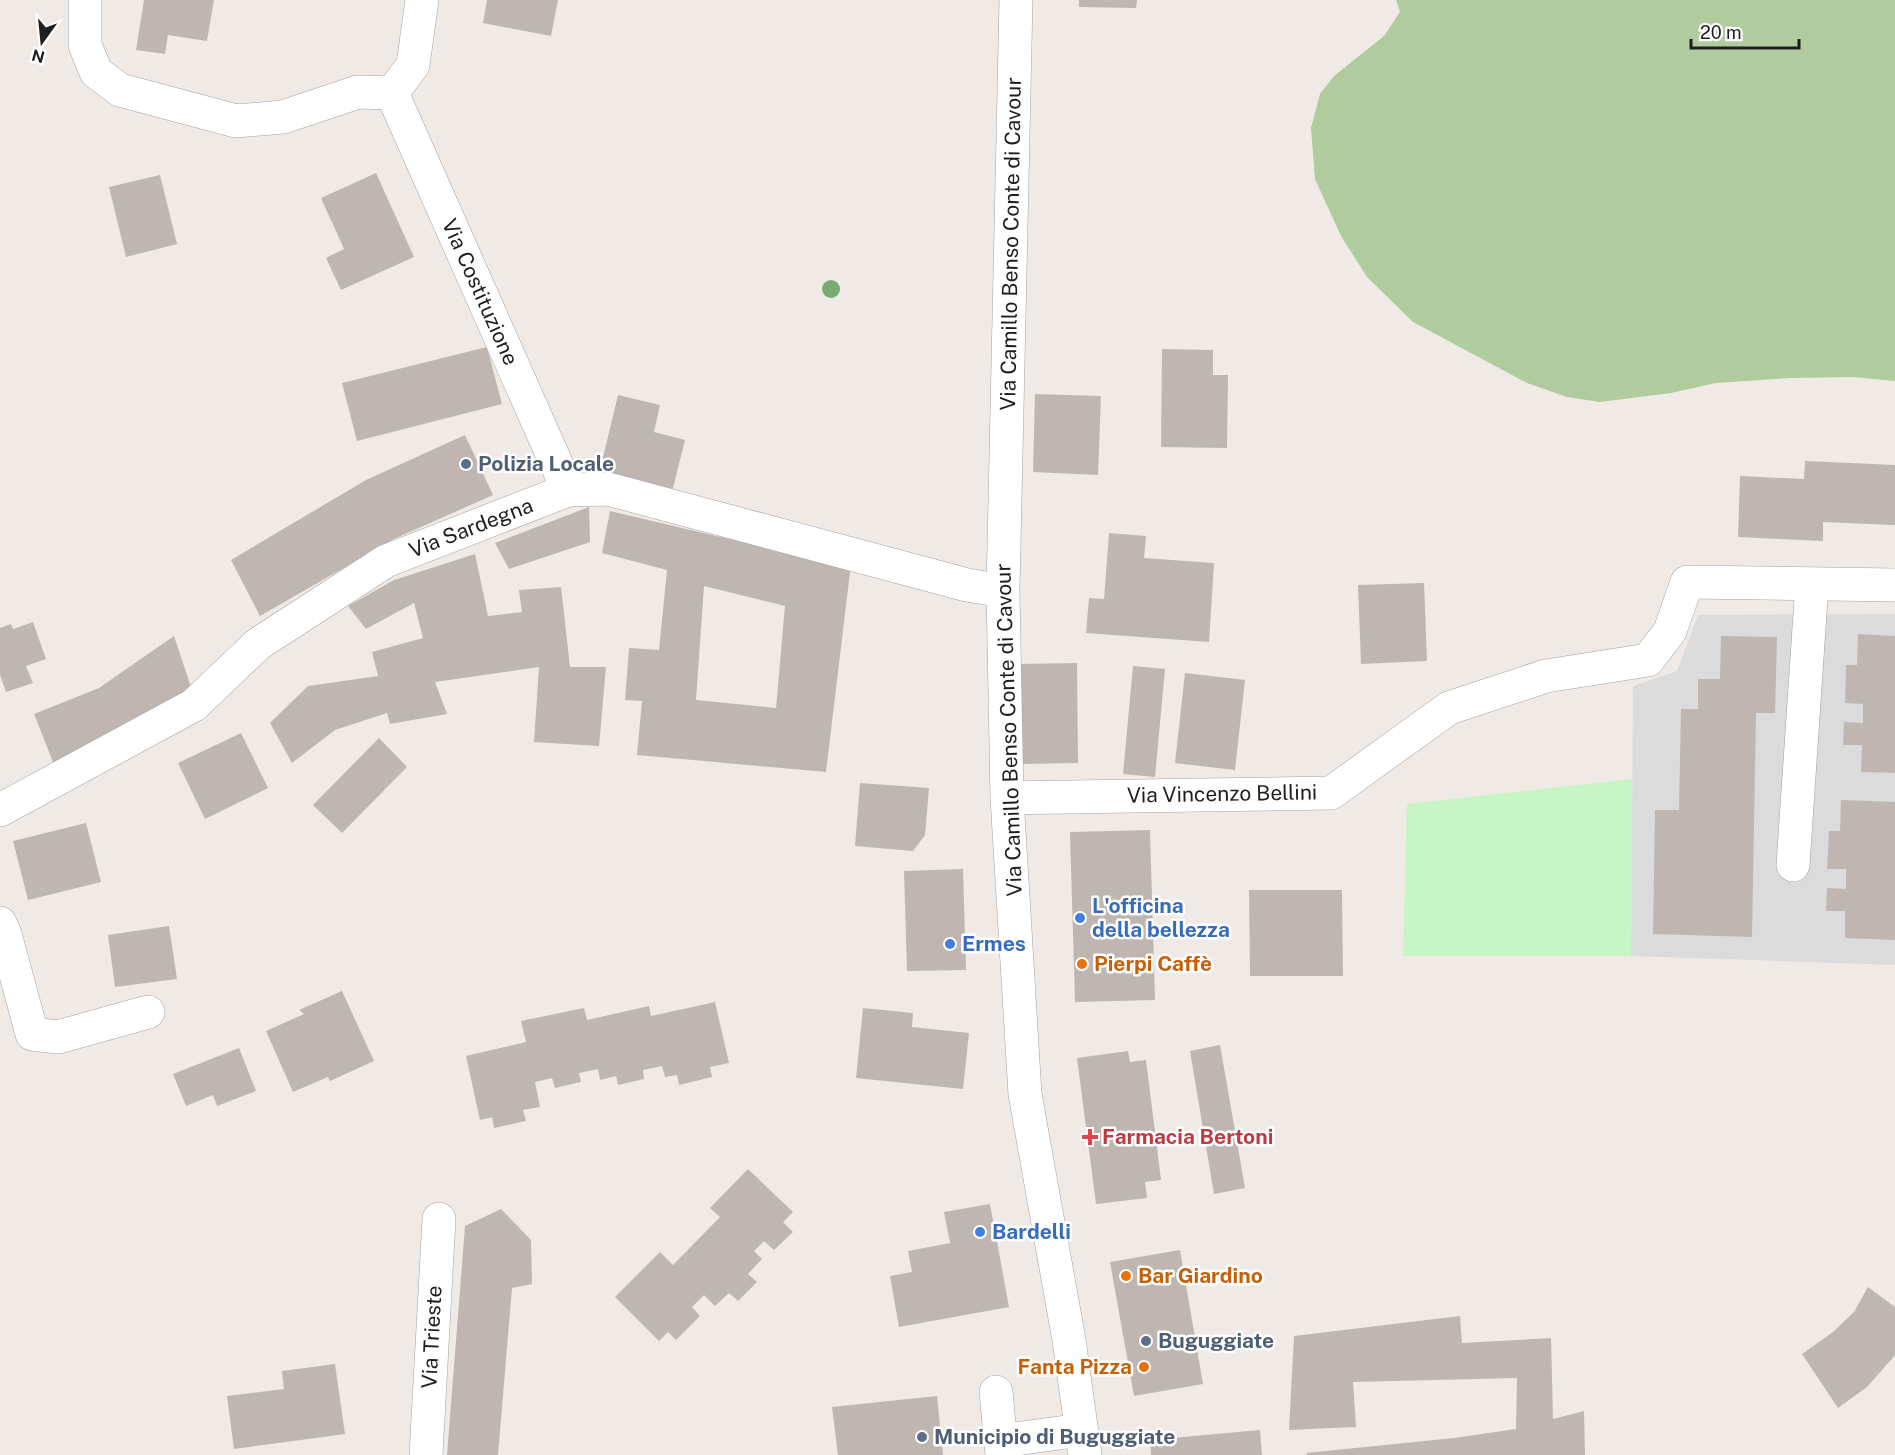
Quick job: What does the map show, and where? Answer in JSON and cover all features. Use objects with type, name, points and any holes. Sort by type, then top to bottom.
[{"type":"street","points":[[85,0],[85,45],[96,72],[120,90],[236,121],[283,117],[358,92],[392,93],[413,65],[422,0]]},
{"type":"street","name":"Via Camillo Benso Conte di Cavour","points":[[1016,0],[1003,591],[1007,798],[1025,1094],[1068,1340],[1083,1442]]},
{"type":"street","name":"Via Costituzione","points":[[392,93],[568,490]]},
{"type":"street","name":"Via Sardegna","points":[[0,810],[194,705],[258,644],[386,561],[568,490],[608,489],[967,585],[1003,591]]},
{"type":"street","name":"Via Vincenzo Bellini","points":[[1007,798],[1331,793],[1449,708],[1546,676],[1648,660],[1670,630],[1687,582],[1895,585]]},
{"type":"street","points":[[1793,865],[1812,584]]},
{"type":"street","points":[[0,923],[32,1034],[58,1037],[148,1012]]},
{"type":"street","name":"Via Trieste","points":[[426,1455],[439,1219]]},
{"type":"street","points":[[996,1392],[1002,1448],[1083,1442]]},
{"type":"shaded area","points":[[1895,614],[1895,965],[1631,956],[1633,686],[1677,671],[1698,615]]},
{"type":"green space","points":[[1396,0],[1895,0],[1895,381],[1852,377],[1716,383],[1671,393],[1600,402],[1567,397],[1527,383],[1413,322],[1367,277],[1341,236],[1315,179],[1311,128],[1320,94],[1334,76],[1384,36],[1400,12]]},
{"type":"green space","points":[[1632,779],[1631,956],[1403,956],[1407,804]]},
{"type":"building","points":[[144,0],[214,0],[207,41],[168,35],[165,54],[136,50]]},
{"type":"building","points":[[487,0],[558,0],[551,36],[483,23]]},
{"type":"building","points":[[1079,0],[1137,0],[1136,8],[1079,7]]},
{"type":"building","points":[[376,173],[414,257],[341,290],[326,258],[344,249],[321,198]]},
{"type":"building","points":[[160,175],[177,244],[126,257],[109,187]]},
{"type":"building","points":[[487,347],[502,404],[357,441],[342,383]]},
{"type":"building","points":[[1162,349],[1213,350],[1213,375],[1228,375],[1227,448],[1161,447]]},
{"type":"building","points":[[1035,394],[1101,396],[1098,475],[1033,472]]},
{"type":"building","points":[[618,395],[660,405],[654,432],[685,440],[672,492],[599,474]]},
{"type":"building","points":[[465,435],[493,495],[394,539],[260,616],[231,560],[366,480]]},
{"type":"building","points":[[1805,461],[1895,465],[1895,525],[1823,522],[1823,541],[1738,537],[1740,476],[1804,479]]},
{"type":"building","points":[[589,507],[590,542],[509,569],[495,543]]},
{"type":"building","points":[[610,511],[851,564],[826,772],[637,755],[642,701],[625,700],[629,648],[659,650],[667,570],[602,553]],"holes":[[[704,586],[785,606],[776,708],[696,700]]]},
{"type":"building","points":[[1109,533],[1146,536],[1144,558],[1214,563],[1209,642],[1086,633],[1089,598],[1104,599]]},
{"type":"building","points":[[475,554],[488,616],[522,612],[519,590],[561,587],[570,667],[606,667],[599,746],[534,742],[539,667],[435,682],[447,714],[390,724],[387,713],[335,730],[292,763],[270,723],[308,686],[378,676],[372,652],[423,638],[414,603],[366,629],[348,606],[394,580]]},
{"type":"building","points":[[1424,583],[1427,661],[1361,664],[1358,585]]},
{"type":"building","points":[[33,622],[46,659],[26,666],[33,683],[6,692],[0,675],[0,628],[11,624],[13,629]]},
{"type":"building","points":[[1858,634],[1895,636],[1895,773],[1861,772],[1862,745],[1843,745],[1844,722],[1863,723],[1863,704],[1845,703],[1846,665],[1857,665]]},
{"type":"building","points":[[174,636],[192,690],[55,767],[34,714],[99,688]]},
{"type":"building","points":[[1721,636],[1777,637],[1775,713],[1756,713],[1752,937],[1653,934],[1655,810],[1679,810],[1681,709],[1698,709],[1698,679],[1720,679]]},
{"type":"building","points":[[1077,663],[1078,763],[1020,764],[1018,664]]},
{"type":"building","points":[[1133,666],[1165,669],[1155,777],[1123,774]]},
{"type":"building","points":[[1185,673],[1245,680],[1235,770],[1175,763]]},
{"type":"building","points":[[241,733],[268,788],[205,819],[178,763]]},
{"type":"building","points":[[379,738],[407,767],[342,833],[313,805]]},
{"type":"building","points":[[860,783],[929,788],[925,835],[913,851],[855,846]]},
{"type":"building","points":[[1841,800],[1895,802],[1895,940],[1845,938],[1845,911],[1826,911],[1827,888],[1846,889],[1846,869],[1827,869],[1829,831],[1840,831]]},
{"type":"building","points":[[86,823],[101,882],[28,900],[13,841]]},
{"type":"building","points":[[1150,830],[1155,1000],[1075,1002],[1070,832]]},
{"type":"building","points":[[963,869],[966,970],[907,971],[904,871]]},
{"type":"building","points":[[1249,890],[1342,890],[1343,976],[1250,976]]},
{"type":"building","points":[[169,926],[177,979],[115,987],[108,935]]},
{"type":"building","points":[[342,991],[374,1061],[330,1081],[328,1077],[293,1092],[266,1031],[304,1014],[299,1010]]},
{"type":"building","points":[[715,1002],[729,1063],[710,1067],[712,1077],[679,1085],[677,1075],[665,1077],[662,1066],[643,1070],[644,1079],[618,1085],[616,1076],[600,1080],[598,1069],[579,1073],[581,1082],[555,1088],[552,1078],[535,1082],[540,1107],[523,1110],[526,1121],[494,1128],[492,1117],[480,1120],[466,1056],[526,1042],[521,1021],[584,1008],[587,1020],[649,1006],[651,1016]]},
{"type":"building","points":[[863,1008],[913,1013],[912,1027],[969,1033],[963,1089],[856,1078]]},
{"type":"building","points":[[1220,1045],[1245,1188],[1214,1194],[1190,1051]]},
{"type":"building","points":[[239,1048],[256,1091],[217,1106],[213,1095],[186,1106],[173,1074]]},
{"type":"building","points":[[1128,1051],[1130,1062],[1146,1060],[1161,1180],[1145,1182],[1147,1198],[1096,1204],[1077,1058]]},
{"type":"building","points":[[748,1169],[793,1212],[783,1222],[793,1232],[774,1250],[764,1241],[754,1251],[762,1259],[748,1274],[757,1282],[738,1301],[729,1293],[715,1306],[704,1295],[692,1307],[700,1316],[676,1340],[668,1332],[659,1341],[615,1297],[660,1252],[673,1265],[720,1217],[710,1208]]},
{"type":"building","points":[[990,1204],[1009,1307],[899,1327],[890,1276],[912,1272],[908,1251],[950,1243],[944,1212]]},
{"type":"building","points":[[501,1209],[531,1240],[532,1284],[512,1288],[498,1455],[447,1455],[465,1226]]},
{"type":"building","points":[[1180,1250],[1203,1384],[1134,1396],[1110,1262]]},
{"type":"building","points":[[1868,1287],[1895,1307],[1895,1355],[1867,1387],[1838,1408],[1802,1354],[1833,1332],[1854,1312]]},
{"type":"building","points":[[1460,1316],[1462,1343],[1551,1338],[1553,1419],[1584,1411],[1585,1455],[1307,1455],[1306,1453],[1454,1438],[1516,1429],[1517,1378],[1353,1382],[1356,1427],[1289,1430],[1294,1336]]},
{"type":"building","points":[[335,1364],[345,1434],[234,1449],[227,1396],[284,1389],[282,1371]]},
{"type":"building","points":[[937,1396],[943,1455],[838,1455],[832,1407]]},
{"type":"building","points":[[1260,1430],[1262,1455],[1151,1455],[1150,1440]]},
{"type":"place","name":"Polizia Locale","points":[[466,464]]},
{"type":"place","name":"L'officina della bellezza","points":[[1080,918]]},
{"type":"place","name":"Ermes","points":[[950,944]]},
{"type":"place","name":"Pierpi Caffè","points":[[1082,964]]},
{"type":"place","name":"Farmacia Bertoni","points":[[1090,1137]]},
{"type":"place","name":"Bardelli","points":[[980,1232]]},
{"type":"place","name":"Bar Giardino","points":[[1126,1276]]},
{"type":"place","name":"Buguggiate","points":[[1146,1341]]},
{"type":"place","name":"Fanta Pizza","points":[[1144,1367]]},
{"type":"place","name":"Municipio di Buguggiate","points":[[922,1437]]}]
